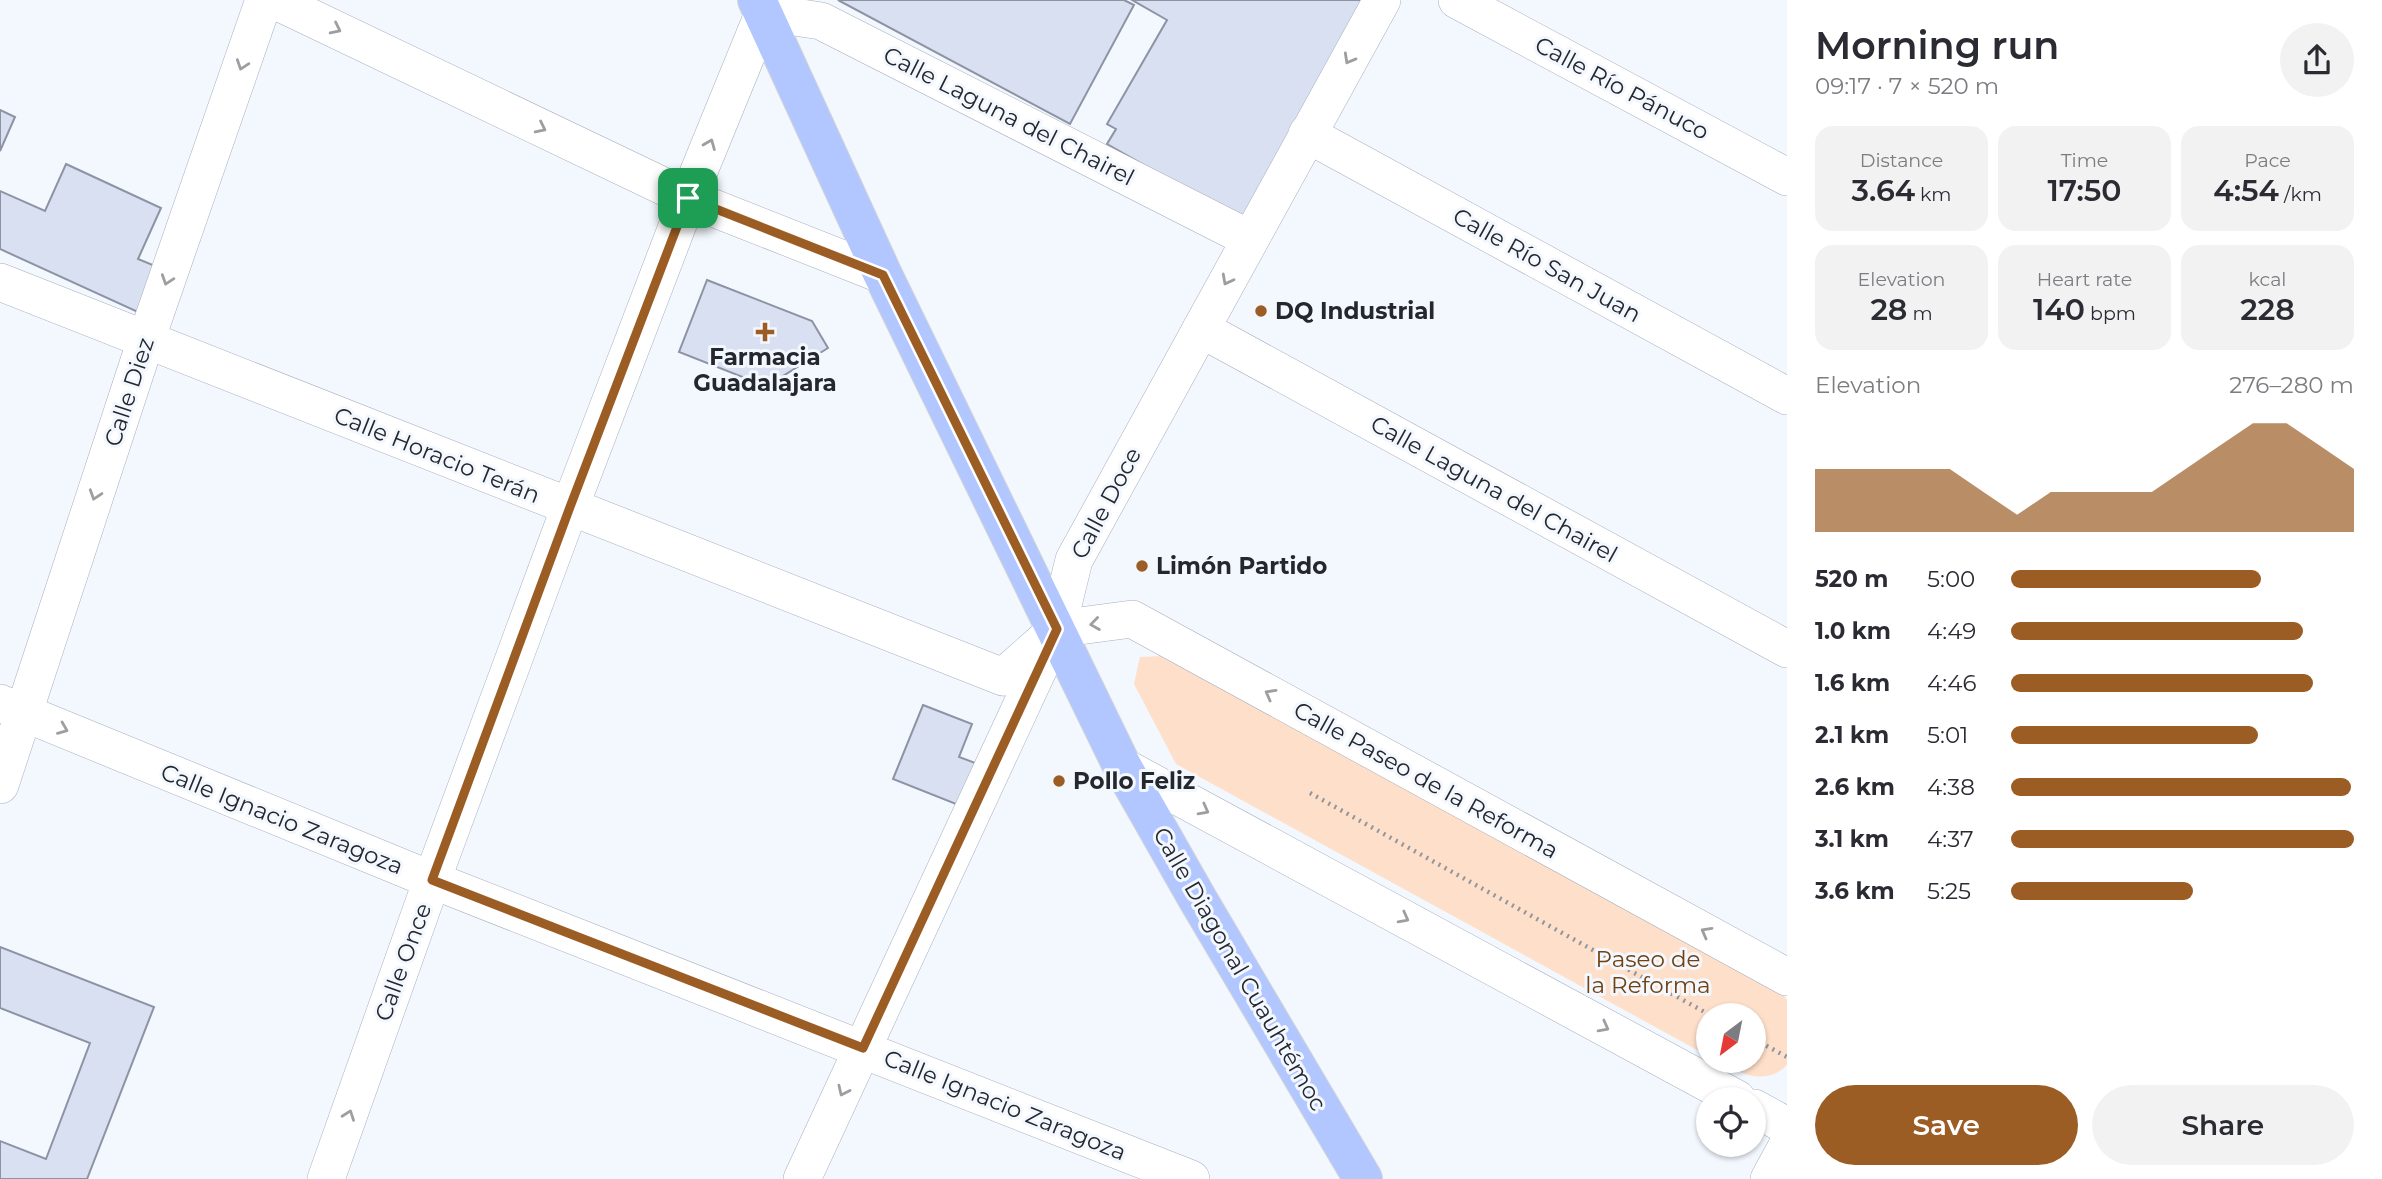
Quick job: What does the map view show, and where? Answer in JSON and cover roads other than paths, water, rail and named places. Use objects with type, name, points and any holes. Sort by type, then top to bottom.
[{"type":"main road","name":"Calle Diagonal Cuauhtémoc","points":[[762,4],[883,275],[1122,766],[1363,1179]]},
{"type":"street","name":"Calle Diez","points":[[0,785],[12,708],[146,340],[264,0]]},
{"type":"street","points":[[274,0],[688,198],[883,275]]},
{"type":"street","name":"Calle Doce","points":[[802,1179],[1057,629],[1074,560],[1382,0]]},
{"type":"street","name":"Calle Río Pánuco","points":[[1457,0],[1787,177]]},
{"type":"street","name":"Calle Once","points":[[326,1179],[432,880],[570,507],[762,4]]},
{"type":"street","name":"Calle Laguna del Chairel","points":[[762,4],[821,21],[1250,239]]},
{"type":"street","name":"Calle Río San Juan","points":[[1307,134],[1787,396]]},
{"type":"street","name":"Calle Horacio Terán","points":[[0,282],[1003,677],[1057,629]]},
{"type":"street","name":"Calle Laguna del Chairel","points":[[1202,329],[1787,649]]},
{"type":"street","name":"Calle Paseo de la Reforma","points":[[1057,629],[1132,619],[1787,977]]},
{"type":"street","name":"Calle Ignacio Zaragoza","points":[[12,708],[432,880],[1188,1178]]},
{"type":"street","points":[[1122,766],[1715,1087]]},
{"type":"street","points":[[1766,1115],[1787,1126]]},
{"type":"street","points":[[1769,1179],[1787,1146]]},
{"type":"place","name":"DQ Industrial","points":[[1261,311]]},
{"type":"place","name":"Farmacia Guadalajara","points":[[765,332]]},
{"type":"place","name":"Limón Partido","points":[[1142,566]]},
{"type":"place","name":"Pollo Feliz","points":[[1059,781]]},
{"type":"park label","name":"Paseo de la Reforma","points":[[1648,972]]}]
